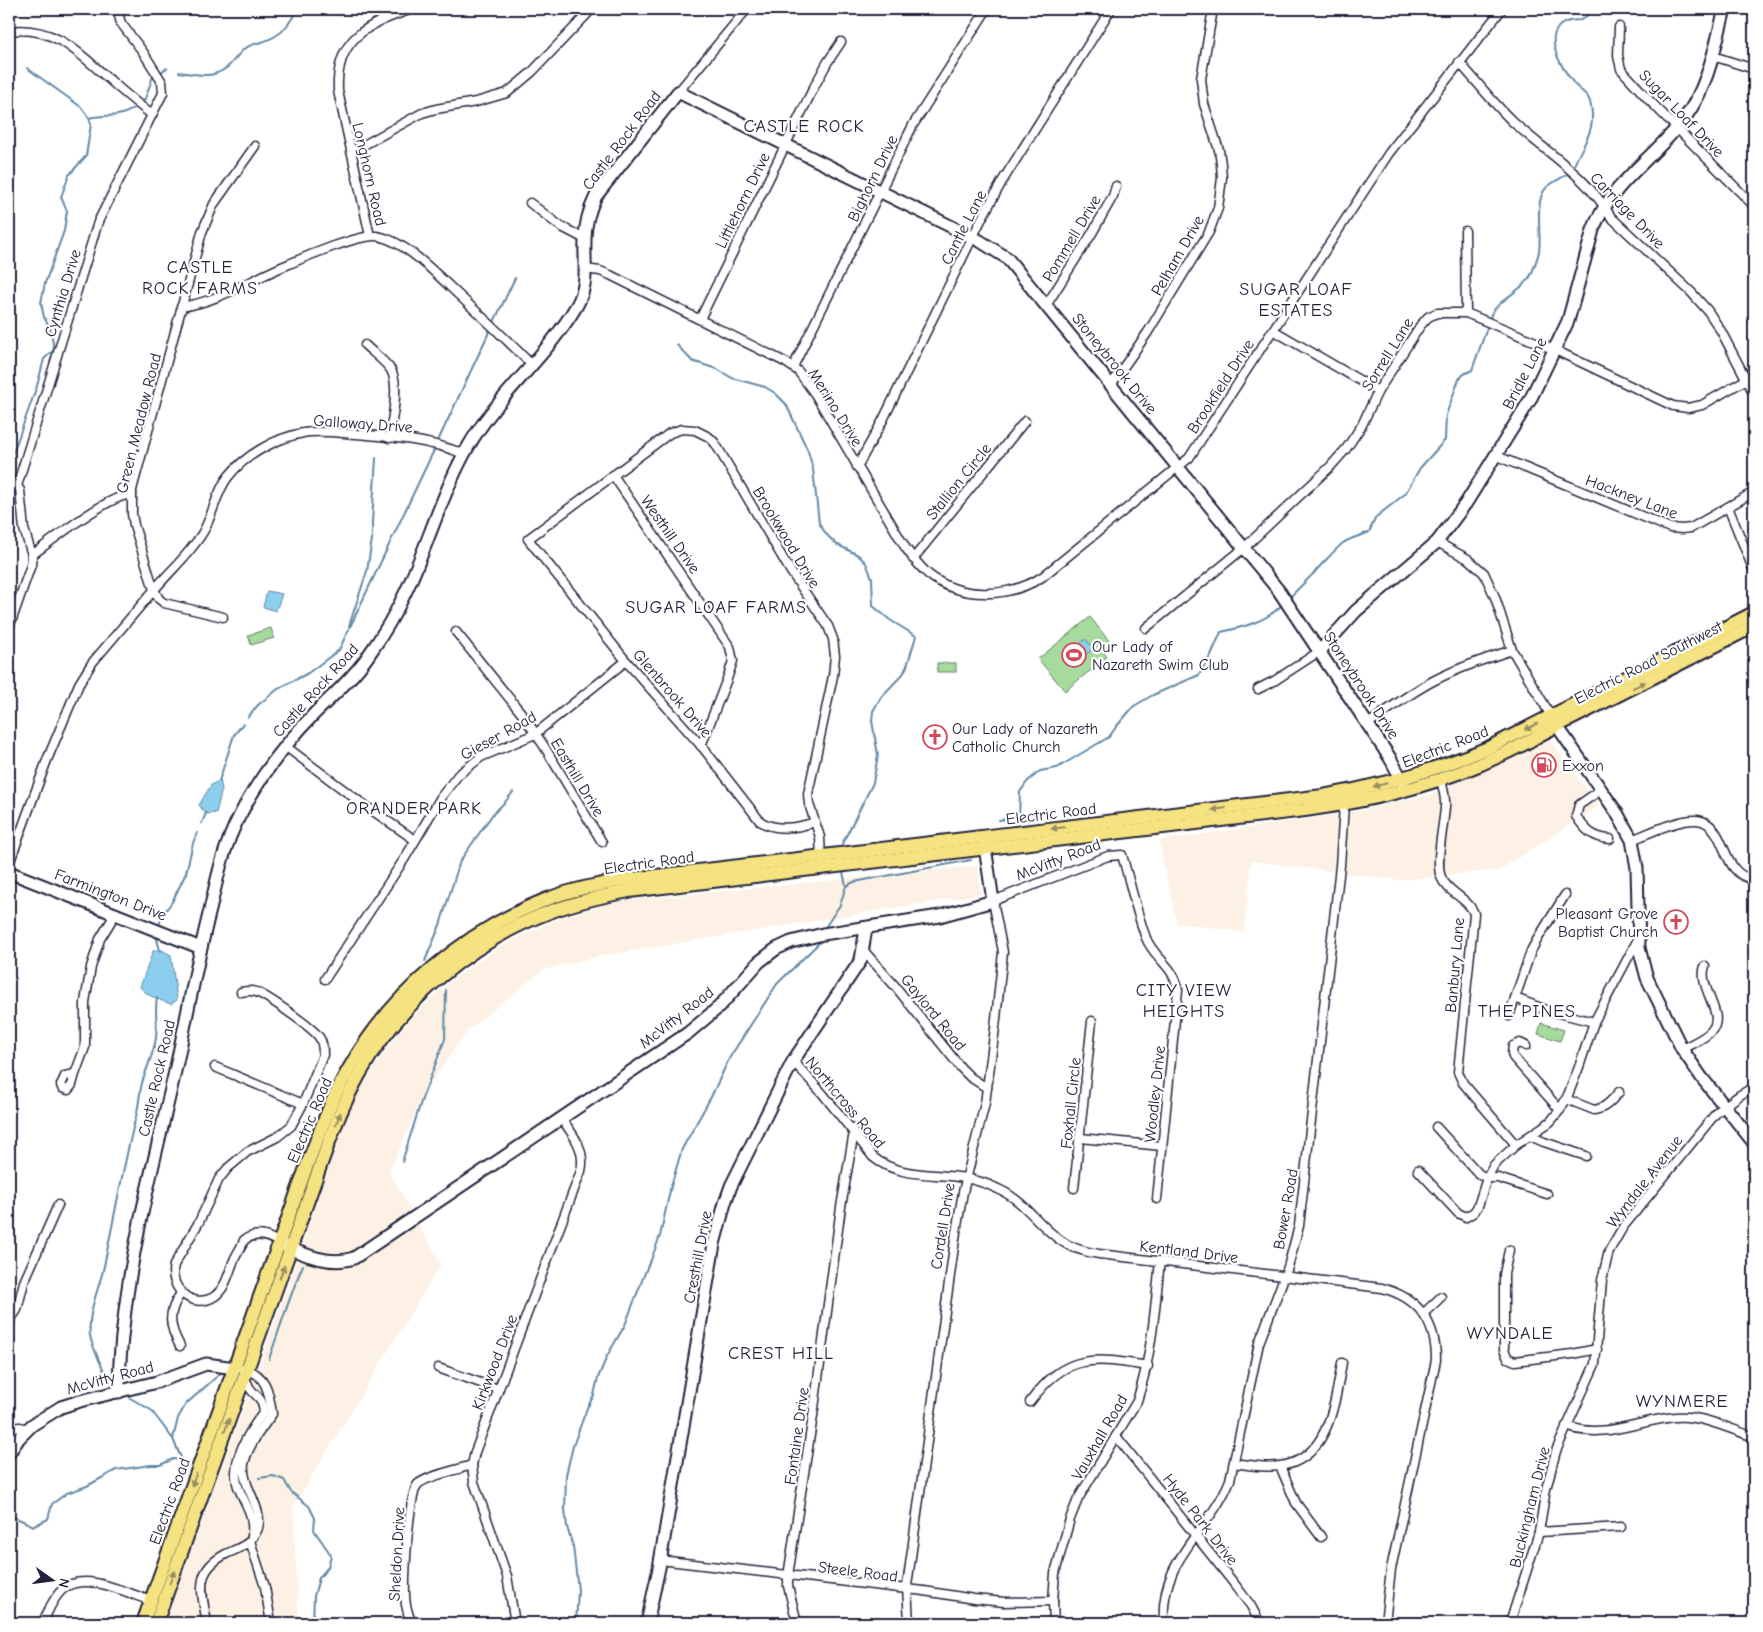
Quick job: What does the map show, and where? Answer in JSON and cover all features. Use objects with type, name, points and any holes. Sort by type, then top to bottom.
[{"type":"main road","name":"Electric Road Southwest","points":[[1590,696],[1754,613]]},
{"type":"main road","name":"Electric Road Southwest","points":[[1554,721],[1754,626]]},
{"type":"main road","name":"Electric Road","points":[[984,843],[1371,788],[1441,780],[1508,752],[1590,696]]},
{"type":"main road","name":"Electric Road","points":[[143,1623],[234,1368],[340,1113],[360,1073],[372,1054],[420,995],[455,965],[482,946],[516,927],[550,912],[629,891],[822,862],[1344,805],[1403,785],[1554,721]]},
{"type":"main road","name":"Electric Road","points":[[156,1623],[246,1374],[285,1246]]},
{"type":"street","name":"Cynthia Drive","points":[[17,486],[98,222],[163,92],[163,85],[144,52],[121,23],[117,9]]},
{"type":"street","name":"Longhorn Road","points":[[412,9],[390,16],[365,28],[351,43],[340,63],[338,91],[370,236],[392,241],[420,260],[532,365]]},
{"type":"street","points":[[351,152],[422,113],[476,102],[507,93],[532,72],[592,9]]},
{"type":"street","name":"Castle Rock Road","points":[[119,1392],[120,1353],[132,1263],[201,948],[217,879],[230,836],[250,796],[285,746],[357,671],[382,635],[408,587],[439,509],[464,454],[491,412],[551,344],[578,303],[584,287],[586,269],[584,239],[588,215],[596,196],[678,92],[747,9]]},
{"type":"street","name":"Cantle Lane","points":[[857,467],[882,422],[1003,180],[1111,9]]},
{"type":"street","name":"Pelham Drive","points":[[1111,385],[1148,332],[1209,232],[1218,208],[1222,178],[1221,164],[1219,150],[1204,104],[1201,79],[1214,9]]},
{"type":"street","name":"Brookfield Drive","points":[[991,593],[1014,590],[1042,577],[1189,458],[1389,153],[1502,9]]},
{"type":"street","name":"Bridle Lane","points":[[1258,689],[1274,681],[1320,651],[1356,611],[1437,542],[1466,503],[1497,456],[1530,400],[1555,350],[1568,321],[1593,230],[1604,205],[1677,128],[1698,96],[1713,56],[1725,9]]},
{"type":"street","name":"Bighorn Drive","points":[[793,367],[913,125],[983,10]]},
{"type":"street","name":"Sugar Loaf Drive","points":[[1619,27],[1618,56],[1621,68],[1650,101],[1754,206]]},
{"type":"street","points":[[9,31],[28,30],[41,32],[64,42],[75,49],[152,116]]},
{"type":"street","name":"Littlehorn Drive","points":[[700,319],[785,144],[827,63],[841,42]]},
{"type":"street","points":[[1713,56],[1754,69]]},
{"type":"street","name":"Carriage Drive","points":[[1459,62],[1513,121],[1564,164],[1604,205],[1612,217],[1691,292],[1708,311],[1721,331],[1754,394]]},
{"type":"street","name":"Stoneybrook Drive","points":[[678,92],[973,237],[1001,252],[1008,258],[1279,591],[1390,758],[1403,785]]},
{"type":"street","name":"Green Meadow Road","points":[[154,590],[134,525],[132,494],[181,307],[207,219],[214,204],[254,146]]},
{"type":"street","name":"Pommell Drive","points":[[1047,304],[1091,235],[1113,196],[1116,186]]},
{"type":"street","points":[[530,203],[560,226],[584,239]]},
{"type":"street","points":[[1466,231],[1466,313]]},
{"type":"street","points":[[181,307],[220,297],[290,264],[354,240],[370,236]]},
{"type":"street","name":"Merino Drive","points":[[586,269],[610,275],[793,367],[810,386],[913,559],[929,575],[950,586],[974,593],[991,593]]},
{"type":"street","name":"Sorrell Lane","points":[[1146,628],[1244,548],[1330,467],[1362,425],[1378,391],[1420,326],[1437,313],[1466,313],[1555,350],[1673,406],[1688,408],[1702,405],[1746,379]]},
{"type":"street","points":[[1273,330],[1378,391]]},
{"type":"street","points":[[365,345],[389,367],[394,376],[394,401],[389,438]]},
{"type":"street","name":"Stallion Circle","points":[[913,559],[1025,421]]},
{"type":"street","name":"Brookwood Drive","points":[[528,539],[670,433],[676,430],[695,430],[709,437],[715,443],[791,572],[828,626],[833,639],[835,656],[831,685],[809,784],[809,804],[820,838],[822,862]]},
{"type":"street","name":"Galloway Drive","points":[[154,590],[202,534],[228,477],[246,460],[284,439],[312,432],[389,438],[433,443],[464,454]]},
{"type":"street","name":"Hackney Lane","points":[[1497,456],[1670,528],[1691,528],[1754,492]]},
{"type":"street","name":"Westhill Drive","points":[[613,475],[681,573],[730,646],[732,652],[733,661],[701,746]]},
{"type":"street","points":[[9,481],[20,490],[24,529],[32,555],[31,564],[9,628]]},
{"type":"street","points":[[32,555],[88,515],[119,497],[132,494]]},
{"type":"street","points":[[1728,507],[1754,571]]},
{"type":"street","name":"Glenbrook Drive","points":[[528,539],[626,661],[701,746],[760,821],[780,828],[815,822]]},
{"type":"street","points":[[1437,542],[1468,559],[1484,573],[1495,597],[1512,650],[1554,721],[1626,826],[1632,840],[1638,868],[1639,938],[1643,966],[1647,978],[1682,1049],[1694,1068],[1754,1143]]},
{"type":"street","points":[[9,864],[47,760],[79,684],[92,663],[154,590],[159,599],[164,603],[223,616]]},
{"type":"street","name":"Easthill Drive","points":[[456,632],[522,714],[602,842]]},
{"type":"street","points":[[1368,724],[1412,693],[1433,681],[1512,650]]},
{"type":"street","name":"Gieser Road","points":[[325,979],[441,797],[458,774],[481,757],[535,734],[626,661]]},
{"type":"street","points":[[285,746],[415,840]]},
{"type":"street","name":"Banbury Lane","points":[[1441,780],[1445,799],[1439,863],[1440,876],[1449,888],[1471,907],[1474,914],[1458,1072],[1463,1083],[1516,1145]]},
{"type":"street","points":[[1602,789],[1579,806],[1576,816],[1584,828],[1591,834],[1602,839],[1610,839]]},
{"type":"street","name":"Bower Road","points":[[1164,1623],[1164,1603],[1169,1580],[1178,1562],[1221,1499],[1230,1480],[1259,1343],[1295,1243],[1304,1193],[1340,866],[1344,805]]},
{"type":"street","points":[[1632,840],[1670,825],[1692,821],[1703,822],[1713,830],[1736,871],[1745,877],[1754,879]]},
{"type":"street","name":"Cordell Drive","points":[[909,1623],[907,1590],[942,1328],[966,1178],[987,1088],[1003,962],[1002,939],[993,901],[984,843]]},
{"type":"street","name":"McVitty Road","points":[[285,1246],[331,1261],[341,1262],[354,1258],[688,1033],[719,1007],[759,962],[772,952],[791,942],[803,938],[940,916],[993,901],[1108,856],[1122,855]]},
{"type":"street","name":"Woodley Drive","points":[[1122,855],[1146,937],[1156,954],[1174,975],[1178,990],[1157,1199]]},
{"type":"street","name":"Farmington Drive","points":[[9,872],[201,948]]},
{"type":"street","points":[[1509,1016],[1537,940],[1565,895]]},
{"type":"street","points":[[75,1074],[85,1047],[85,1002],[91,967],[98,944],[116,913]]},
{"type":"street","name":"Cresthill Drive","points":[[646,1623],[660,1560],[717,1230],[731,1186],[793,1061],[861,960],[866,928]]},
{"type":"street","points":[[1418,1170],[1458,1213],[1466,1216],[1474,1212],[1478,1206],[1486,1178],[1494,1166],[1516,1145],[1550,1122],[1560,1110],[1579,1067],[1594,1022],[1639,938]]},
{"type":"street","name":"Gaylord Road","points":[[863,950],[895,986],[961,1068],[970,1077],[987,1088]]},
{"type":"street","points":[[1682,1049],[1711,1032],[1716,1023],[1716,1014],[1703,979],[1704,966]]},
{"type":"street","points":[[240,992],[250,991],[262,994],[301,1022],[319,1037],[324,1048],[323,1055],[303,1104],[296,1118],[285,1132],[247,1152],[228,1168],[219,1179],[199,1222],[174,1265],[172,1271],[173,1281],[181,1293],[190,1299],[205,1300],[217,1294],[225,1284],[244,1240],[259,1234],[271,1237],[285,1246]]},
{"type":"street","points":[[1516,998],[1546,1010],[1594,1022]]},
{"type":"street","name":"Foxhall Circle","points":[[1074,1188],[1092,1021]]},
{"type":"street","points":[[1526,1046],[1520,1044],[1513,1046],[1513,1057],[1560,1110]]},
{"type":"street","name":"Northcross Road","points":[[793,1061],[823,1094],[874,1157],[886,1166],[905,1171],[966,1178]]},
{"type":"street","points":[[215,1067],[303,1104]]},
{"type":"street","name":"Wyndale Avenue","points":[[1566,1426],[1594,1364],[1602,1280],[1609,1251],[1623,1227],[1717,1112],[1754,1087]]},
{"type":"street","points":[[1566,1099],[1594,1110],[1599,1110],[1606,1106],[1619,1092]]},
{"type":"street","name":"Kirkwood Drive","points":[[515,1623],[507,1576],[477,1495],[472,1465],[474,1452],[581,1171],[583,1158],[581,1151],[562,1118]]},
{"type":"street","points":[[1436,1127],[1473,1169],[1486,1178],[1498,1178],[1547,1194]]},
{"type":"street","name":"Fontaine Drive","points":[[797,1623],[788,1586],[788,1576],[813,1416],[841,1207],[854,1132]]},
{"type":"street","points":[[1530,1136],[1586,1156]]},
{"type":"street","points":[[1080,1138],[1162,1146]]},
{"type":"street","name":"Kentland Drive","points":[[966,1178],[1011,1195],[1029,1210],[1050,1232],[1077,1249],[1099,1254],[1373,1286],[1392,1290],[1413,1302],[1424,1313],[1432,1329],[1436,1360],[1391,1569],[1384,1623]]},
{"type":"street","points":[[9,1322],[16,1310],[27,1273],[58,1205]]},
{"type":"street","points":[[1509,1250],[1504,1274],[1504,1350],[1508,1358],[1515,1361],[1596,1349]]},
{"type":"street","name":"Vauxhall Road","points":[[1054,1623],[1053,1601],[1058,1560],[1070,1519],[1078,1498],[1137,1400],[1148,1366],[1160,1261]]},
{"type":"street","points":[[180,1346],[171,1321],[173,1306],[181,1293]]},
{"type":"street","points":[[1424,1313],[1441,1298]]},
{"type":"street","points":[[1030,1402],[1047,1382],[1075,1363],[1087,1360],[1100,1360],[1148,1366]]},
{"type":"street","name":"McVitty Road","points":[[9,1454],[28,1429],[41,1418],[61,1407],[157,1382],[206,1364],[234,1368]]},
{"type":"street","points":[[1234,1463],[1251,1466],[1280,1466],[1305,1456],[1322,1436],[1332,1411],[1342,1364]]},
{"type":"street","points":[[207,1623],[201,1593],[206,1570],[211,1563],[250,1541],[258,1528],[259,1520],[255,1504],[244,1478],[244,1466],[246,1457],[261,1429],[272,1414],[263,1379],[258,1374],[246,1374],[234,1368]]},
{"type":"street","points":[[438,1368],[498,1389]]},
{"type":"street","points":[[246,1374],[249,1386],[262,1400],[264,1412],[251,1430],[236,1468],[237,1483],[252,1516],[253,1536],[250,1541],[265,1587],[271,1623]]},
{"type":"street","points":[[1566,1426],[1587,1432],[1611,1431],[1638,1423],[1677,1417],[1708,1422],[1754,1437]]},
{"type":"street","name":"Buckingham Drive","points":[[1510,1623],[1539,1532],[1551,1466],[1566,1426]]},
{"type":"street","points":[[9,1428],[20,1427],[28,1429]]},
{"type":"street","name":"Hyde Park Drive","points":[[1116,1436],[1252,1606],[1260,1623]]},
{"type":"street","name":"Sheldon Drive","points":[[412,1623],[406,1604],[405,1586],[409,1527],[414,1490],[423,1480],[472,1465]]},
{"type":"street","points":[[1280,1466],[1296,1503],[1321,1537]]},
{"type":"street","points":[[1539,1532],[1622,1527]]},
{"type":"street","name":"Steele Road","points":[[660,1560],[1004,1602],[1053,1601]]},
{"type":"street","points":[[42,1623],[62,1590],[80,1582],[96,1583],[151,1601]]},
{"type":"shaded area","points":[[1550,740],[1599,806],[1499,870],[1399,880],[1251,861],[1244,932],[1177,923],[1159,841],[1354,812],[1432,794]]},
{"type":"shaded area","points":[[977,866],[981,894],[600,956],[543,970],[469,1029],[427,1088],[389,1172],[441,1264],[293,1507],[299,1623],[165,1623],[286,1292],[348,1112],[364,1083],[392,1041],[418,1011],[451,981],[499,947],[562,917],[620,901]]},
{"type":"green space","name":"Our Lady of Nazareth Swim Club","points":[[1090,617],[1110,642],[1104,646],[1107,651],[1104,653],[1107,657],[1065,691],[1038,659]]},
{"type":"green space","points":[[271,628],[274,638],[251,645],[248,635]]},
{"type":"green space","points":[[937,663],[956,663],[956,672],[937,672]]},
{"type":"green space","points":[[1541,1023],[1564,1030],[1560,1041],[1538,1034]]},
{"type":"water","points":[[267,591],[282,594],[276,611],[263,607]]},
{"type":"water","points":[[1086,639],[1093,649],[1074,664],[1066,654]]},
{"type":"water","points":[[220,780],[222,789],[216,813],[206,814],[199,805],[211,785]]},
{"type":"water","points":[[160,949],[171,955],[177,1000],[171,1004],[150,996],[140,987],[153,951]]},
{"type":"waterway","points":[[179,72],[210,75],[224,70],[246,48],[280,33],[298,9]]},
{"type":"waterway","points":[[1573,168],[1591,129],[1592,112],[1588,97],[1575,85],[1558,58],[1555,50],[1554,35],[1562,24],[1581,20],[1592,9]]},
{"type":"waterway","points":[[9,460],[37,386],[44,359],[54,350],[51,331],[44,317],[41,303],[45,283],[64,231],[67,211],[61,197],[69,175],[86,156],[91,124],[81,107],[27,68]]},
{"type":"waterway","points":[[161,72],[167,68]]},
{"type":"waterway","points":[[143,101],[153,76]]},
{"type":"waterway","points":[[89,118],[123,114],[134,108]]},
{"type":"waterway","points":[[1490,317],[1498,305],[1523,285],[1532,273],[1540,244],[1540,200],[1549,185],[1569,173]]},
{"type":"waterway","points":[[493,324],[515,278]]},
{"type":"waterway","points":[[437,443],[491,328]]},
{"type":"waterway","points":[[1290,597],[1343,543],[1369,532],[1376,517],[1405,494],[1420,468],[1445,440],[1446,415],[1459,379],[1472,370],[1487,328]]},
{"type":"waterway","points":[[677,345],[692,361],[717,369],[732,378],[765,387],[775,393],[786,404],[808,451],[813,469],[819,523],[836,544],[858,555],[866,563],[872,578],[873,606],[890,620],[916,636],[903,674],[881,697],[873,711],[872,721],[878,755],[873,783],[842,844]]},
{"type":"waterway","points":[[248,717],[258,705],[278,689],[308,673],[339,650],[435,448]]},
{"type":"waterway","points":[[349,626],[367,571],[372,539],[376,458]]},
{"type":"waterway","points":[[999,820],[1019,818],[1020,792],[1027,782],[1040,771],[1057,768],[1109,737],[1134,706],[1153,695],[1199,675],[1211,655],[1221,632],[1261,620],[1282,605]]},
{"type":"waterway","points":[[219,781],[234,735],[243,724]]},
{"type":"waterway","points":[[425,961],[440,925],[460,861],[492,815],[513,792]]},
{"type":"waterway","points":[[202,823],[206,813]]},
{"type":"waterway","points":[[159,925],[163,914],[172,902],[186,873],[197,833]]},
{"type":"waterway","points":[[846,886],[854,882],[971,860]]},
{"type":"waterway","points":[[824,929],[840,905],[846,886],[843,872]]},
{"type":"waterway","points":[[156,935],[160,951]]},
{"type":"waterway","points":[[576,1623],[578,1590],[573,1546],[567,1527],[565,1510],[566,1475],[573,1446],[587,1408],[594,1395],[598,1378],[607,1356],[625,1325],[660,1236],[671,1186],[682,1149],[711,1097],[730,1057],[777,984],[823,939]]},
{"type":"waterway","points":[[402,1162],[422,1099],[445,1039],[446,990]]},
{"type":"waterway","points":[[108,1381],[91,1340],[91,1316],[103,1270],[142,1083],[155,1043],[157,1032],[157,998]]},
{"type":"waterway","points":[[269,1359],[303,1265]]},
{"type":"waterway","points":[[173,1439],[178,1418],[186,1404],[222,1372]]},
{"type":"waterway","points":[[130,1398],[151,1410],[173,1439],[182,1460]]},
{"type":"waterway","points":[[9,1518],[14,1517],[34,1526],[48,1519],[52,1504],[67,1493],[87,1486],[116,1470],[160,1465],[173,1459],[182,1460],[185,1463]]},
{"type":"waterway","points":[[259,1478],[273,1476],[284,1480],[291,1492],[309,1506],[315,1518],[314,1530],[331,1555],[328,1567],[319,1578],[314,1596],[313,1623]]},
{"type":"place","name":"Our Lady of Nazareth Swim Club","points":[[1074,655]]},
{"type":"place","name":"Our Lady of Nazareth Catholic Church","points":[[935,737]]},
{"type":"place","name":"Exxon","points":[[1544,765]]},
{"type":"place","name":"Pleasant Grove Baptist Church","points":[[1676,922]]},
{"type":"district","name":"CASTLE ROCK","points":[[804,126]]},
{"type":"district","name":"CASTLE ROCK FARMS","points":[[200,277]]},
{"type":"district","name":"SUGAR LOAF ESTATES","points":[[1296,299]]},
{"type":"district","name":"SUGAR LOAF FARMS","points":[[716,607]]},
{"type":"district","name":"ORANDER PARK","points":[[414,808]]},
{"type":"district","name":"CITY VIEW HEIGHTS","points":[[1184,1000]]},
{"type":"district","name":"THE PINES","points":[[1527,1011]]},
{"type":"district","name":"WYNDALE","points":[[1510,1333]]},
{"type":"district","name":"CREST HILL","points":[[781,1353]]},
{"type":"district","name":"WYNMERE","points":[[1682,1401]]}]
